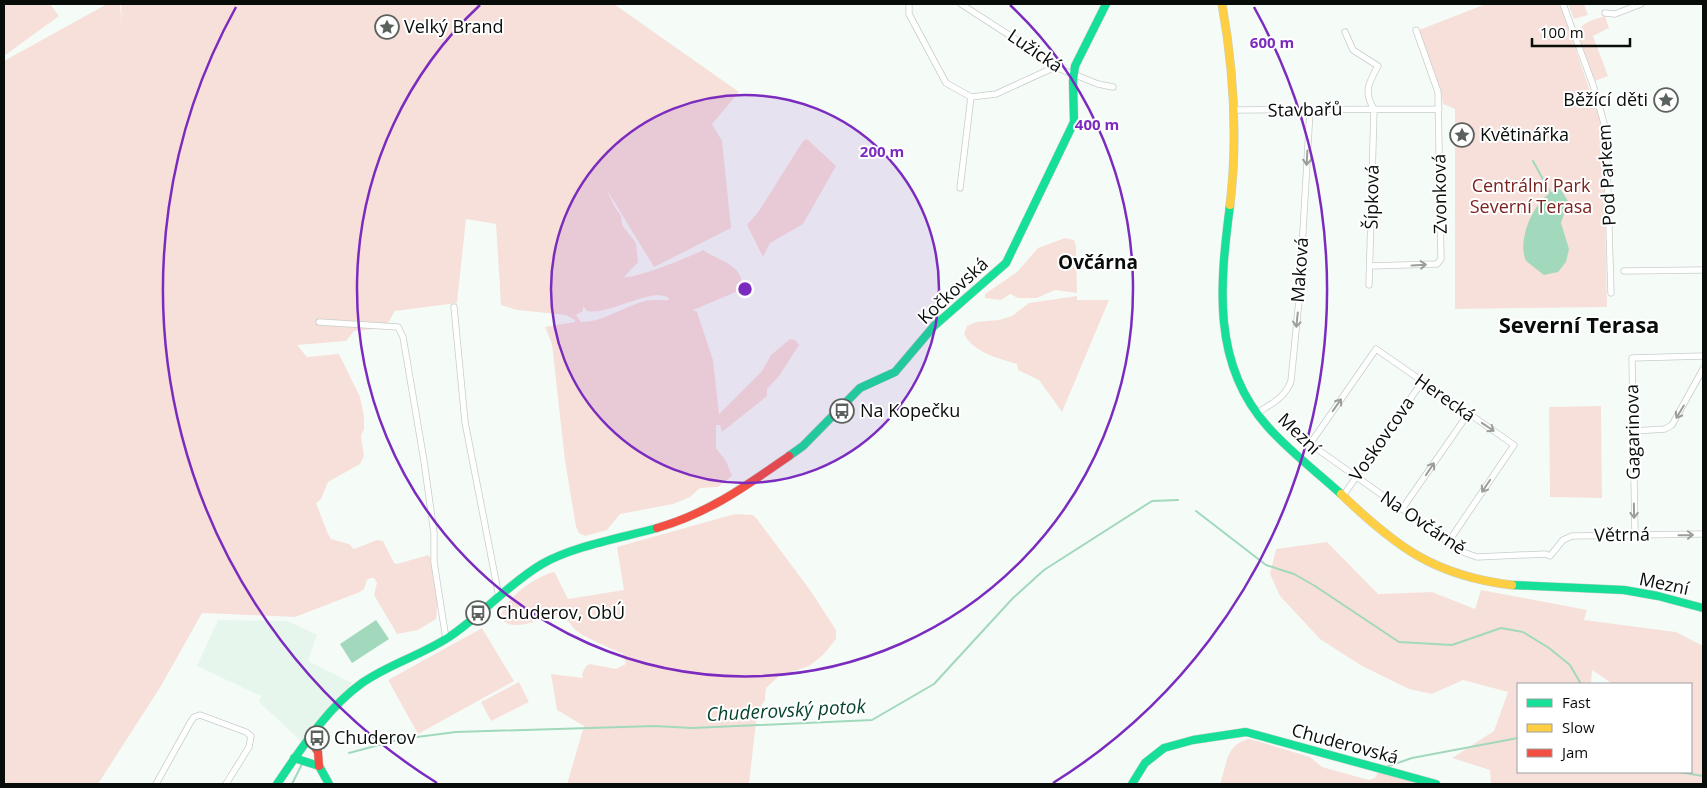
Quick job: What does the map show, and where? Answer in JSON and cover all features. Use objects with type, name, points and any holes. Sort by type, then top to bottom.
[{"type":"street","points":[[909,4],[909,14],[946,83],[971,97],[996,94],[1055,67]]},
{"type":"street","name":"Lužická","points":[[962,4],[1040,55],[1055,67],[1073,75],[1113,87]]},
{"type":"street","name":"Kočkovská","points":[[277,784],[297,759],[309,738],[348,694],[363,682],[446,639],[473,621],[499,597],[544,563],[572,552],[685,520],[724,501],[803,446],[860,388],[895,372],[934,326],[1006,263],[1074,122],[1076,105],[1073,75],[1076,61],[1106,4]]},
{"type":"street","name":"Mezní","points":[[1222,4],[1235,110],[1234,161],[1221,276],[1220,308],[1230,358],[1238,380],[1256,413],[1342,496],[1402,547],[1425,561],[1452,573],[1501,584],[1615,589],[1663,597],[1703,608]]},
{"type":"street","name":"Pod Parkem","points":[[1563,4],[1596,92],[1606,130],[1611,293]]},
{"type":"street","points":[[1605,13],[1616,14],[1641,4]]},
{"type":"street","name":"Zvonková","points":[[1370,266],[1419,266],[1437,264],[1441,259],[1437,85],[1416,30]]},
{"type":"street","name":"Stavbařů","points":[[1344,32],[1353,50],[1378,66],[1367,86],[1368,99],[1374,109]]},
{"type":"street","points":[[960,188],[971,97]]},
{"type":"street","name":"Šípková","points":[[1370,285],[1374,109]]},
{"type":"street","name":"Stavbařů","points":[[1235,110],[1439,109]]},
{"type":"street","name":"Maková","points":[[1256,413],[1281,398],[1287,391],[1290,381],[1299,301],[1310,110]]},
{"type":"street","points":[[1624,271],[1703,270]]},
{"type":"street","points":[[454,307],[465,422],[499,597]]},
{"type":"street","points":[[319,322],[398,327],[403,336],[424,461],[434,533],[434,562],[446,639]]},
{"type":"street","name":"Herecká","points":[[1310,444],[1376,349],[1514,445],[1449,541]]},
{"type":"street","name":"Gagarinova","points":[[1635,535],[1632,358],[1703,356]]},
{"type":"street","points":[[1634,431],[1665,429],[1672,425],[1703,369]]},
{"type":"street","name":"Voskovcova","points":[[1342,496],[1422,382]]},
{"type":"street","points":[[1402,509],[1468,414]]},
{"type":"street","name":"Na Ovčárně","points":[[1310,444],[1463,552],[1477,557],[1545,554],[1550,556]]},
{"type":"street","name":"Větrná","points":[[1550,556],[1563,540],[1572,536],[1703,534]]},
{"type":"street","points":[[156,784],[190,723],[194,717],[200,715],[246,732],[251,736],[249,746],[226,784]]},
{"type":"street","name":"Chuderovská","points":[[1132,784],[1145,763],[1164,748],[1193,740],[1246,732],[1306,750],[1436,784]]},
{"type":"street","points":[[309,738],[329,784]]},
{"type":"street","points":[[297,759],[309,763],[319,759]]},
{"type":"shaded area","points":[[1557,189],[1561,190],[1568,201],[1561,223],[1569,249],[1566,262],[1558,272],[1544,275],[1526,261],[1524,242],[1526,231],[1535,210],[1541,201]]},
{"type":"shaded area","points":[[218,620],[288,621],[317,635],[308,661],[352,683],[301,741],[259,702],[261,696],[197,666]]},
{"type":"shaded area","points":[[376,620],[389,639],[352,663],[340,644]]},
{"type":"green space","points":[[4,4],[50,4],[59,16],[4,56]]},
{"type":"green space","points":[[107,4],[120,4],[122,26],[121,4],[614,4],[739,92],[712,124],[722,141],[731,228],[654,267],[607,190],[621,216],[622,225],[636,243],[638,262],[624,277],[650,271],[703,250],[724,261],[737,271],[741,283],[738,291],[693,310],[697,312],[713,360],[719,414],[762,371],[771,355],[790,339],[795,340],[799,345],[779,376],[767,389],[767,396],[722,432],[720,425],[716,425],[716,448],[726,461],[732,476],[718,487],[700,488],[690,497],[673,504],[620,514],[607,530],[585,536],[579,533],[576,527],[565,461],[552,344],[545,327],[575,322],[575,320],[566,315],[517,310],[501,305],[496,224],[466,219],[457,303],[395,311],[385,328],[354,331],[346,341],[297,345],[307,357],[339,354],[360,397],[364,416],[364,429],[361,436],[364,456],[360,464],[328,482],[321,499],[316,503],[328,534],[331,539],[349,544],[354,549],[377,540],[383,541],[394,563],[397,564],[428,555],[433,560],[438,600],[436,619],[418,630],[397,634],[374,595],[377,583],[374,578],[367,580],[364,589],[360,592],[295,617],[202,613],[161,686],[98,784],[4,784],[4,61]],"holes":[[[650,296],[668,297],[669,300],[645,301],[588,322],[581,322],[576,315],[583,311],[583,306],[587,311],[594,312]]]},
{"type":"green space","name":"Centrální Park Severní Terasa","points":[[1486,4],[1560,4],[1603,129],[1607,307],[1455,309],[1455,109],[1443,104],[1441,92],[1419,30]]},
{"type":"green space","points":[[1568,4],[1584,4],[1588,15],[1574,19]]},
{"type":"green space","points":[[1605,16],[1609,28],[1593,36],[1608,76],[1595,81],[1578,35],[1584,24]]},
{"type":"green space","points":[[807,139],[836,166],[803,224],[770,243],[763,257],[747,225],[759,211],[803,141]]},
{"type":"green space","points":[[1065,238],[1074,240],[1076,246],[1077,293],[1055,290],[1037,298],[1018,298],[1010,294],[1001,300],[985,298],[985,294],[1017,272],[1038,248]]},
{"type":"green space","points":[[1077,296],[1077,300],[1109,300],[1062,412],[1039,380],[1018,370],[1017,364],[980,350],[964,334],[967,326],[976,322],[999,320],[1012,316],[1029,303]]},
{"type":"green space","points":[[1601,406],[1602,498],[1550,497],[1549,407]]},
{"type":"green space","points":[[735,514],[753,515],[757,519],[810,590],[836,630],[836,639],[823,655],[809,666],[779,676],[766,688],[765,700],[757,713],[749,784],[567,784],[584,726],[557,710],[551,674],[583,678],[582,674],[586,666],[590,664],[616,669],[626,664],[623,654],[583,635],[561,617],[511,625],[504,622],[501,614],[505,607],[523,588],[538,578],[553,572],[568,599],[624,590],[617,547]]},
{"type":"green space","points":[[1327,542],[1378,594],[1432,592],[1475,609],[1481,590],[1587,610],[1584,620],[1676,632],[1703,646],[1703,784],[1491,784],[1490,770],[1452,758],[1494,731],[1508,692],[1463,680],[1432,694],[1409,689],[1362,666],[1320,639],[1280,596],[1270,574],[1276,549]]},
{"type":"green space","points":[[482,628],[514,681],[418,734],[388,680]]},
{"type":"green space","points":[[519,682],[529,702],[491,721],[481,702]]},
{"type":"green space","points":[[1250,739],[1310,757],[1322,767],[1369,780],[1375,778],[1378,772],[1420,784],[1220,784],[1226,762],[1232,750],[1242,741]]},
{"type":"waterway","points":[[1533,161],[1551,194]]},
{"type":"waterway","name":"Chuderovský potok","points":[[349,753],[401,739],[456,732],[655,726],[692,728],[872,720],[934,684],[1013,598],[1044,570],[1152,501],[1178,500]]},
{"type":"waterway","name":"Chuderovský potok","points":[[1196,511],[1266,565],[1294,574],[1315,586],[1399,642],[1452,645],[1501,628],[1523,632],[1549,648],[1570,665],[1580,683]]},
{"type":"waterway","points":[[1386,767],[1412,758],[1517,738]]},
{"type":"waterway","name":"Chuderovský potok","points":[[292,784],[302,764]]},
{"type":"waterway","name":"Chuderovský potok","points":[[1685,773],[1703,776]]},
{"type":"traffic: fast","points":[[789,456],[803,446],[860,388],[895,372],[934,326],[1006,263],[1074,122],[1073,81],[1075,66],[1106,4]]},
{"type":"traffic: fast","points":[[1230,205],[1224,264],[1224,322],[1228,350],[1237,377],[1250,403],[1268,427],[1294,453],[1341,494]]},
{"type":"traffic: fast","points":[[277,784],[305,743],[337,704],[372,676],[449,637],[542,564],[583,547],[657,528]]},
{"type":"traffic: fast","points":[[1512,585],[1624,590],[1658,596],[1703,608]]},
{"type":"traffic: fast","points":[[1132,784],[1145,763],[1164,748],[1193,740],[1246,732],[1436,784]]},
{"type":"traffic: fast","points":[[294,758],[319,766],[329,784]]},
{"type":"traffic: slow","points":[[1222,4],[1234,104],[1234,154],[1230,205]]},
{"type":"traffic: slow","points":[[1341,494],[1380,529],[1418,556],[1461,574],[1485,581],[1512,585]]},
{"type":"traffic: jam","points":[[657,528],[694,515],[710,507],[789,456]]},
{"type":"traffic: jam","points":[[309,738],[318,752],[319,766]]},
{"type":"place","name":"Velký Brand","points":[[387,27]]},
{"type":"place","name":"Běžící děti","points":[[1666,100]]},
{"type":"place","name":"Květinářka","points":[[1462,135]]},
{"type":"place","name":"Na Kopečku","points":[[842,411]]},
{"type":"place","name":"Chuderov, ObÚ","points":[[478,613]]},
{"type":"place","name":"Chuderov","points":[[317,738]]},
{"type":"district","name":"Ovčárna","points":[[1098,262]]},
{"type":"district","name":"Severní Terasa","points":[[1579,325]]}]
